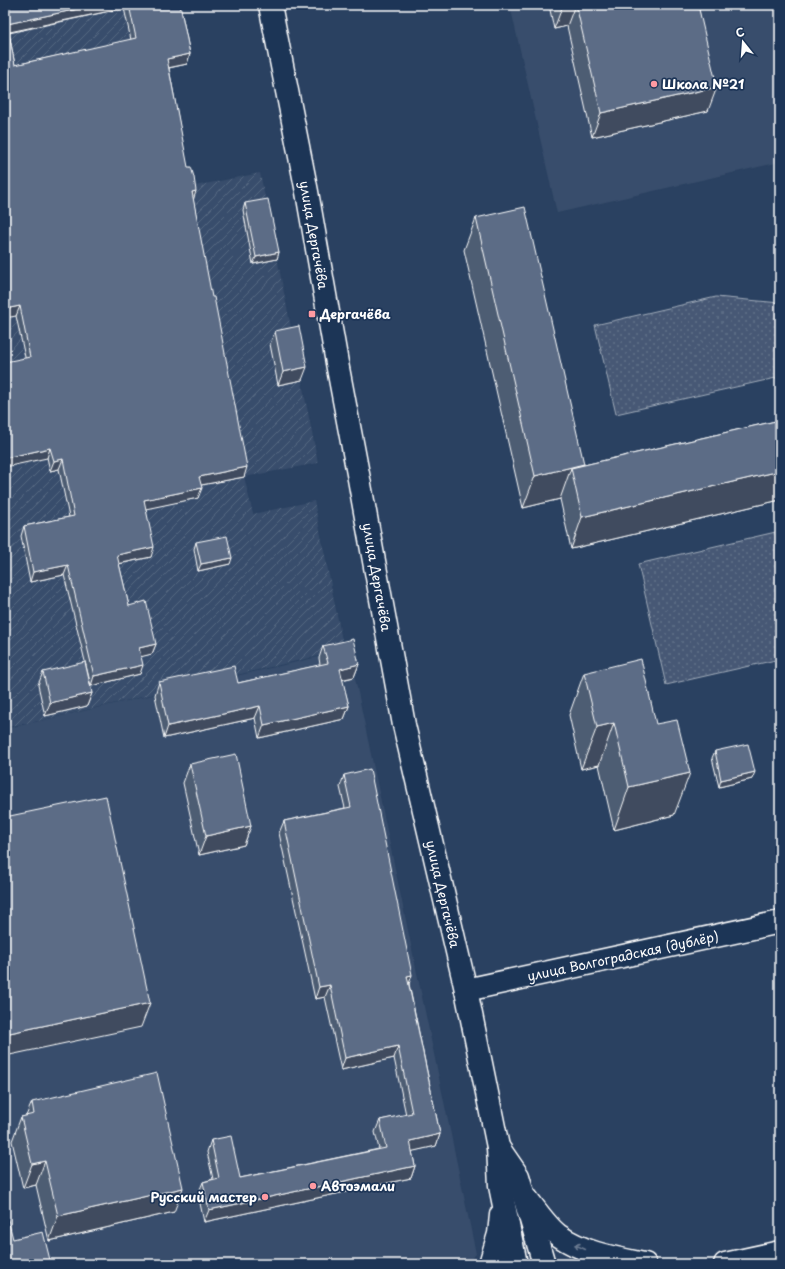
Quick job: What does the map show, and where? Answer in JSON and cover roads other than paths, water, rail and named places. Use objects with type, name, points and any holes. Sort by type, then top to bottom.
[{"type":"street","name":"улица Дергачёва","points":[[270,5],[307,192],[404,725],[466,990],[498,1147],[502,1202],[516,1264]]},
{"type":"street","name":"улица Волгоградская (дублёр)","points":[[466,990],[780,922]]},
{"type":"street","name":"улица Дергачёва","points":[[498,1147],[518,1176],[544,1264]]},
{"type":"street","points":[[524,1195],[537,1213],[557,1234],[594,1253],[645,1264]]},
{"type":"street","points":[[490,1264],[499,1234],[502,1202]]},
{"type":"street","points":[[725,1264],[780,1252]]},
{"type":"place","name":"Школа №21","points":[[654,84]]},
{"type":"place","name":"Дергачёва","points":[[312,314]]},
{"type":"place","name":"Автоэмали","points":[[313,1186]]},
{"type":"place","name":"Русский мастер","points":[[265,1197]]}]
